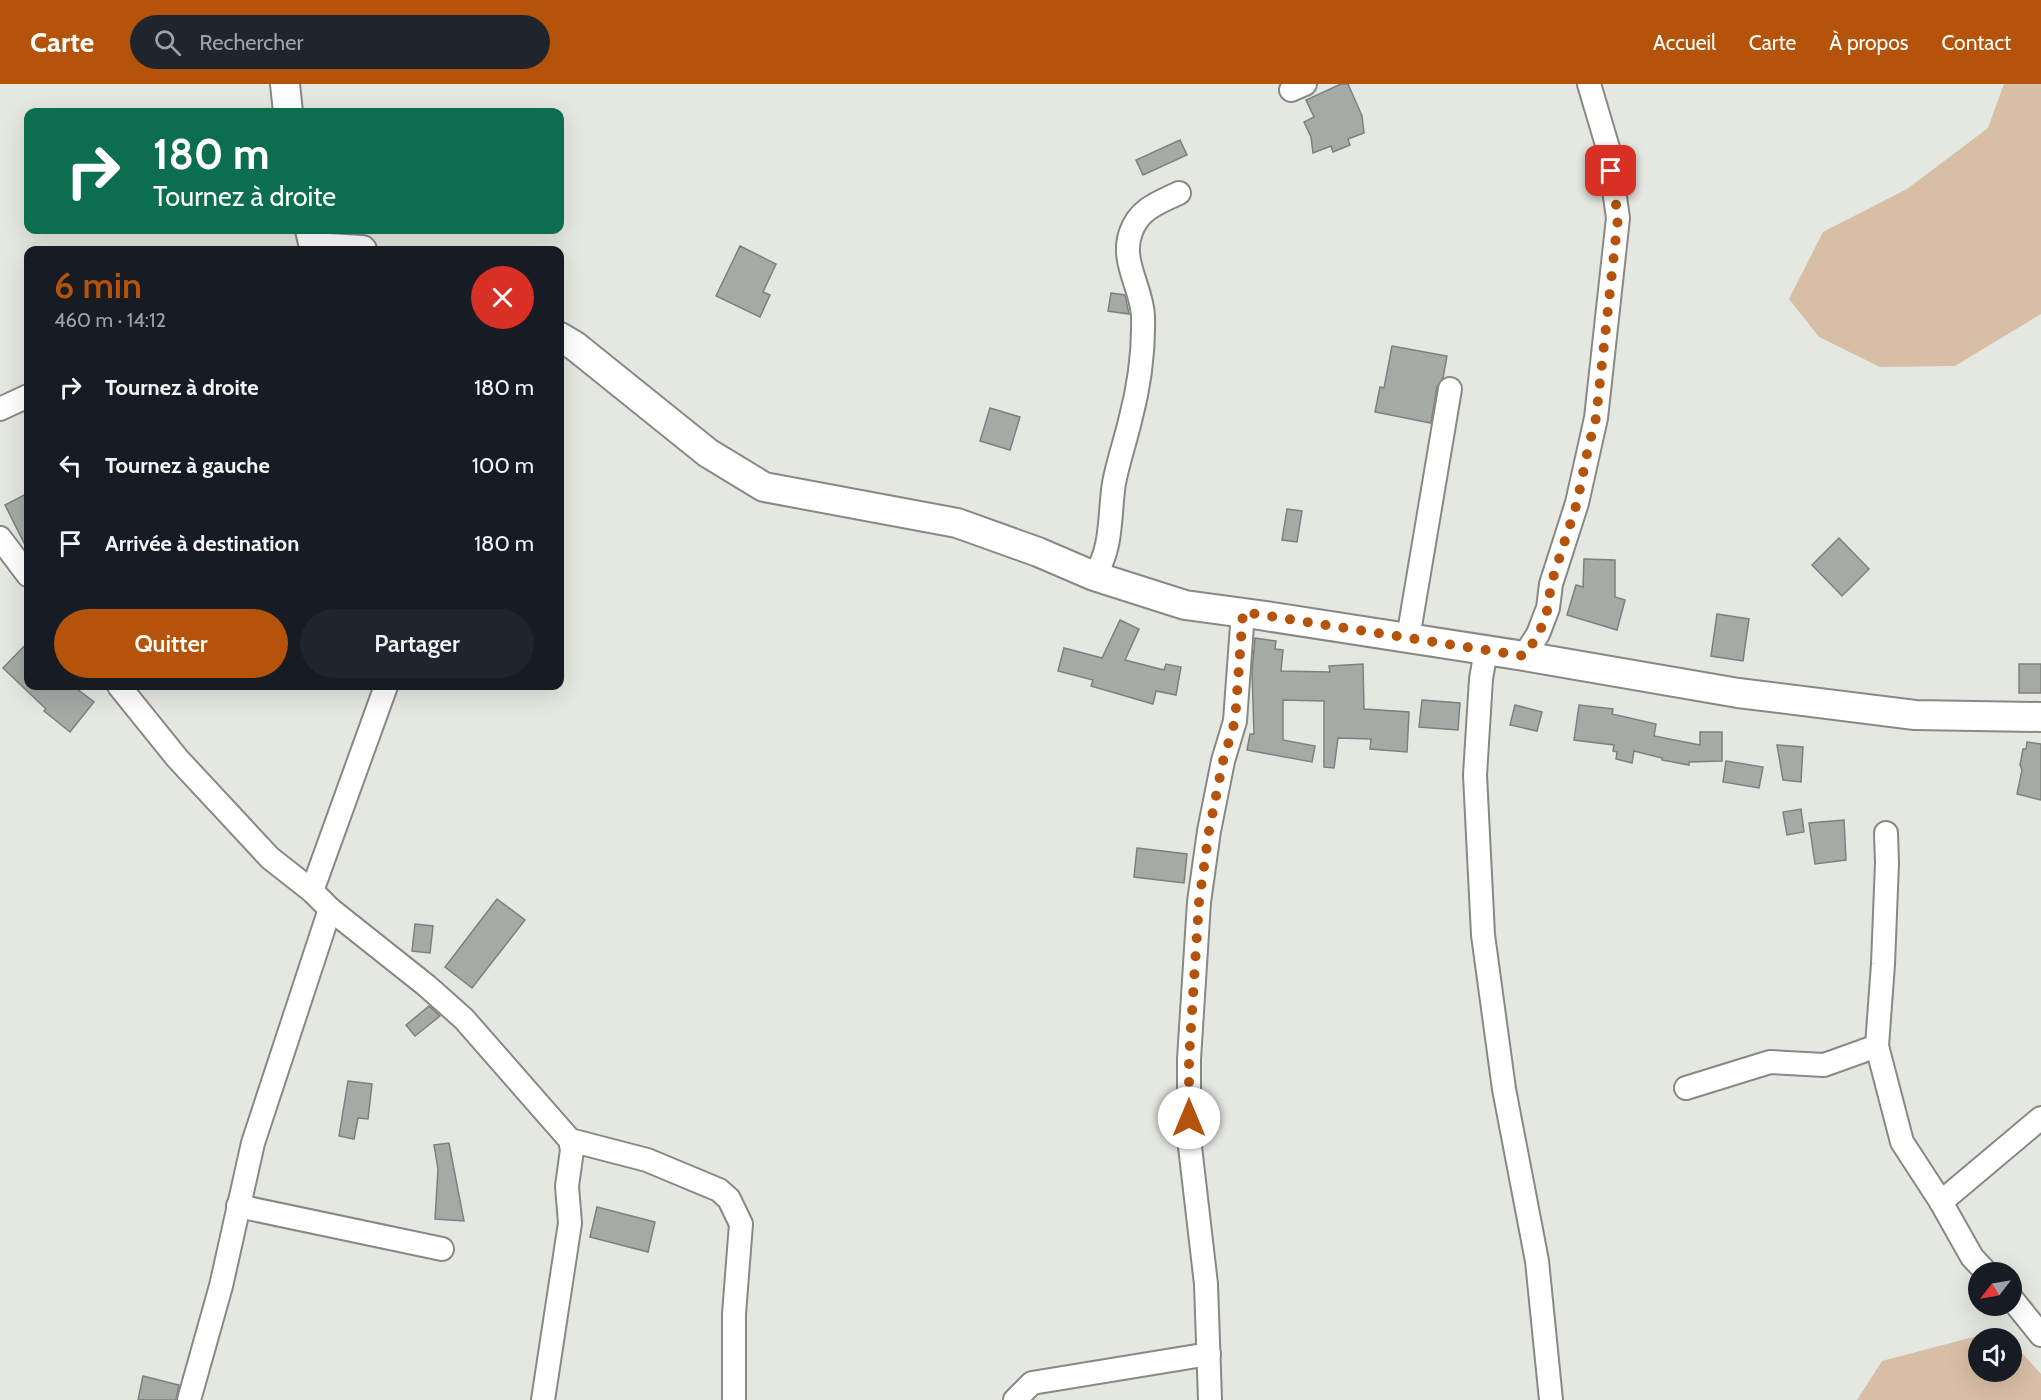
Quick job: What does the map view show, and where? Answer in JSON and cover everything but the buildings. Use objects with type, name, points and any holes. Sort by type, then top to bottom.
[{"type":"main road","points":[[285,84],[288,108]]},
{"type":"main road","points":[[310,242],[336,246]]},
{"type":"main road","points":[[564,339],[708,453],[764,487],[957,523],[1038,552],[1094,576],[1185,605],[1524,656],[1738,693],[1915,715],[2041,717]]},
{"type":"street","points":[[1524,656],[1539,634],[1548,608],[1551,584],[1577,503],[1596,418],[1618,218],[1608,148],[1589,84]]},
{"type":"street","points":[[1094,576],[1102,565],[1109,537],[1114,482],[1131,417],[1143,343],[1143,303],[1132,272],[1128,250],[1129,235],[1135,220],[1144,210],[1179,193]]},
{"type":"street","points":[[1408,638],[1449,389]]},
{"type":"street","points":[[0,409],[24,398]]},
{"type":"street","points":[[0,538],[24,570]]},
{"type":"street","points":[[1209,1400],[1206,1284],[1189,1138],[1189,1059],[1199,902],[1209,831],[1223,761],[1235,721],[1243,612]]},
{"type":"street","points":[[1486,650],[1481,679],[1475,775],[1483,935],[1503,1089],[1537,1261],[1551,1400]]},
{"type":"street","points":[[122,690],[177,758],[270,858],[464,1019],[570,1140],[572,1150],[567,1186],[570,1222],[543,1400]]},
{"type":"street","points":[[312,891],[385,690]]},
{"type":"street","points":[[1886,833],[1886,908],[1877,1046],[1902,1142],[1977,1262]]},
{"type":"street","points":[[189,1400],[221,1286],[253,1143],[330,909]]},
{"type":"street","points":[[1686,1088],[1770,1062],[1824,1065],[1877,1046]]},
{"type":"street","points":[[1941,1202],[2041,1118]]},
{"type":"street","points":[[570,1140],[647,1160],[719,1190],[729,1199],[741,1224],[734,1314],[734,1400]]},
{"type":"street","points":[[238,1206],[442,1249]]},
{"type":"street","points":[[2022,1311],[2041,1335]]},
{"type":"street","points":[[1015,1400],[1032,1383],[1209,1354]]},
{"type":"shaded area","points":[[2004,84],[2041,84],[2041,314],[1955,366],[1880,367],[1819,337],[1789,299],[1823,232],[1907,189],[1988,128]]},
{"type":"shaded area","points":[[1968,1338],[1968,1382],[2022,1382],[2022,1353],[2041,1374],[2041,1400],[1857,1400],[1882,1361]]},
{"type":"route","points":[[1189,1118],[1189,1059],[1199,902],[1209,831],[1223,761],[1235,721],[1243,612],[1524,656],[1539,634],[1548,608],[1551,584],[1577,503],[1596,418],[1618,218],[1611,171]]}]
